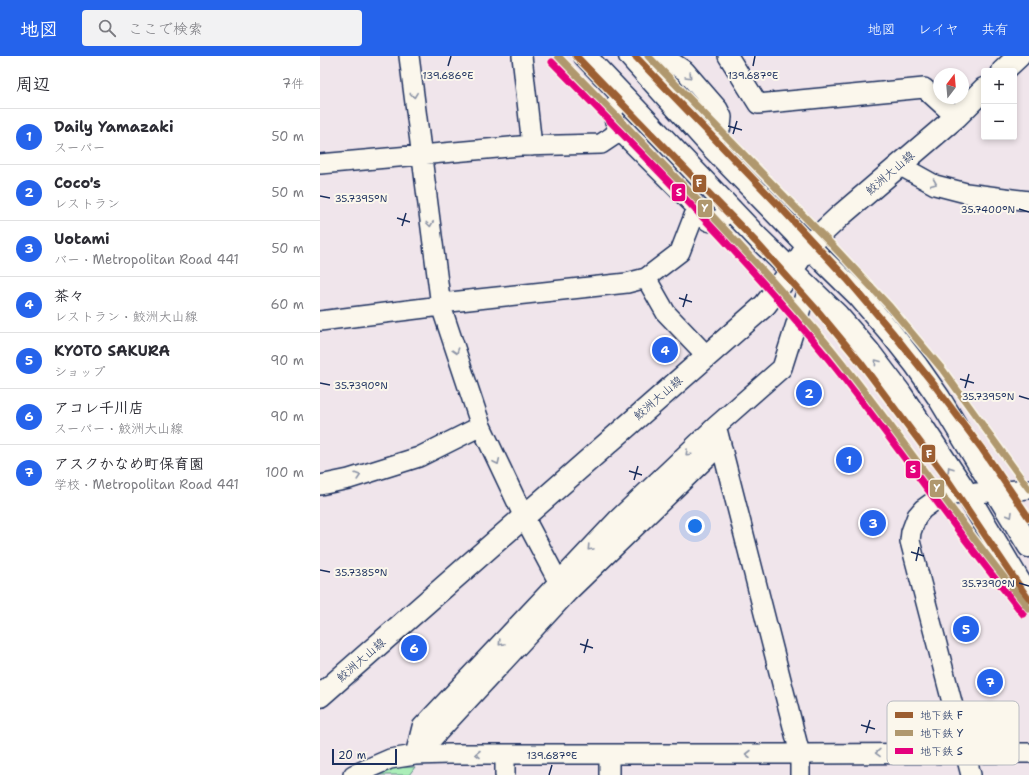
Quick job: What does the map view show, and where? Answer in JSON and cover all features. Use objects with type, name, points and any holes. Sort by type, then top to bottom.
[{"type":"main road","points":[[585,56],[759,239],[837,315],[874,358],[900,393],[967,494],[1029,598]]},
{"type":"main road","points":[[1006,68],[1019,56]]},
{"type":"main road","points":[[636,63],[712,146],[808,246],[859,296],[890,332],[916,365],[939,398],[1029,546]]},
{"type":"main road","name":"鮫洲大山線","points":[[320,696],[765,304],[792,270],[808,246],[840,216],[956,116],[981,92]]},
{"type":"street","points":[[409,56],[441,305],[481,426],[524,517],[558,582]]},
{"type":"street","points":[[522,56],[532,146]]},
{"type":"street","points":[[728,56],[758,104],[924,88],[956,116]]},
{"type":"street","points":[[636,63],[673,63],[684,71],[718,109],[722,117],[721,127],[712,146]]},
{"type":"street","points":[[623,95],[612,114],[618,129],[697,208],[708,221],[715,223],[732,209]]},
{"type":"street","points":[[320,164],[422,154],[532,146],[601,144],[612,136],[618,129]]},
{"type":"street","points":[[899,165],[935,185],[966,193],[1029,201]]},
{"type":"street","points":[[320,321],[627,283],[646,278],[680,252],[697,208]]},
{"type":"street","points":[[646,278],[666,313],[707,356]]},
{"type":"street","points":[[415,755],[422,727],[558,582],[617,520],[716,426],[782,368],[808,286]]},
{"type":"street","points":[[320,485],[349,479],[419,458],[481,426]]},
{"type":"street","points":[[716,426],[800,754],[800,775]]},
{"type":"street","points":[[430,741],[568,592],[721,444]]},
{"type":"street","points":[[951,701],[910,541],[913,524],[923,509],[937,499],[951,495],[1029,489]]},
{"type":"street","points":[[1019,752],[1029,752]]},
{"type":"street","points":[[353,775],[390,759],[415,755],[887,753]]},
{"type":"street","points":[[505,754],[505,775]]},
{"type":"street","points":[[609,754],[609,775]]},
{"type":"street","points":[[968,765],[971,775]]},
{"type":"green space","points":[[415,767],[409,775],[372,775],[390,768]]},
{"type":"metro line","name":"Y","points":[[558,56],[732,237],[832,350],[886,419],[980,546],[1029,609]]},
{"type":"metro line","name":"F","points":[[576,56],[756,242],[817,310],[861,363],[943,473],[1029,600]]},
{"type":"metro line","name":"F","points":[[635,56],[847,279],[935,386],[982,449],[1029,518]]},
{"type":"metro line","name":"Y","points":[[648,56],[833,246],[890,307],[942,369],[1029,489]]},
{"type":"metro line","name":"S","points":[[552,62],[692,206],[793,317],[862,402],[1023,614]]},
{"type":"place","name":"茶々","points":[[665,350]]},
{"type":"place","name":"Coco's","points":[[809,393]]},
{"type":"place","name":"Daily Yamazaki","points":[[849,460]]},
{"type":"place","name":"Uotami","points":[[873,523]]},
{"type":"place","name":"KYOTO SAKURA","points":[[966,629]]},
{"type":"place","name":"アコレ千川店","points":[[414,648]]},
{"type":"place","name":"アスクかなめ町保育園","points":[[990,682]]}]
